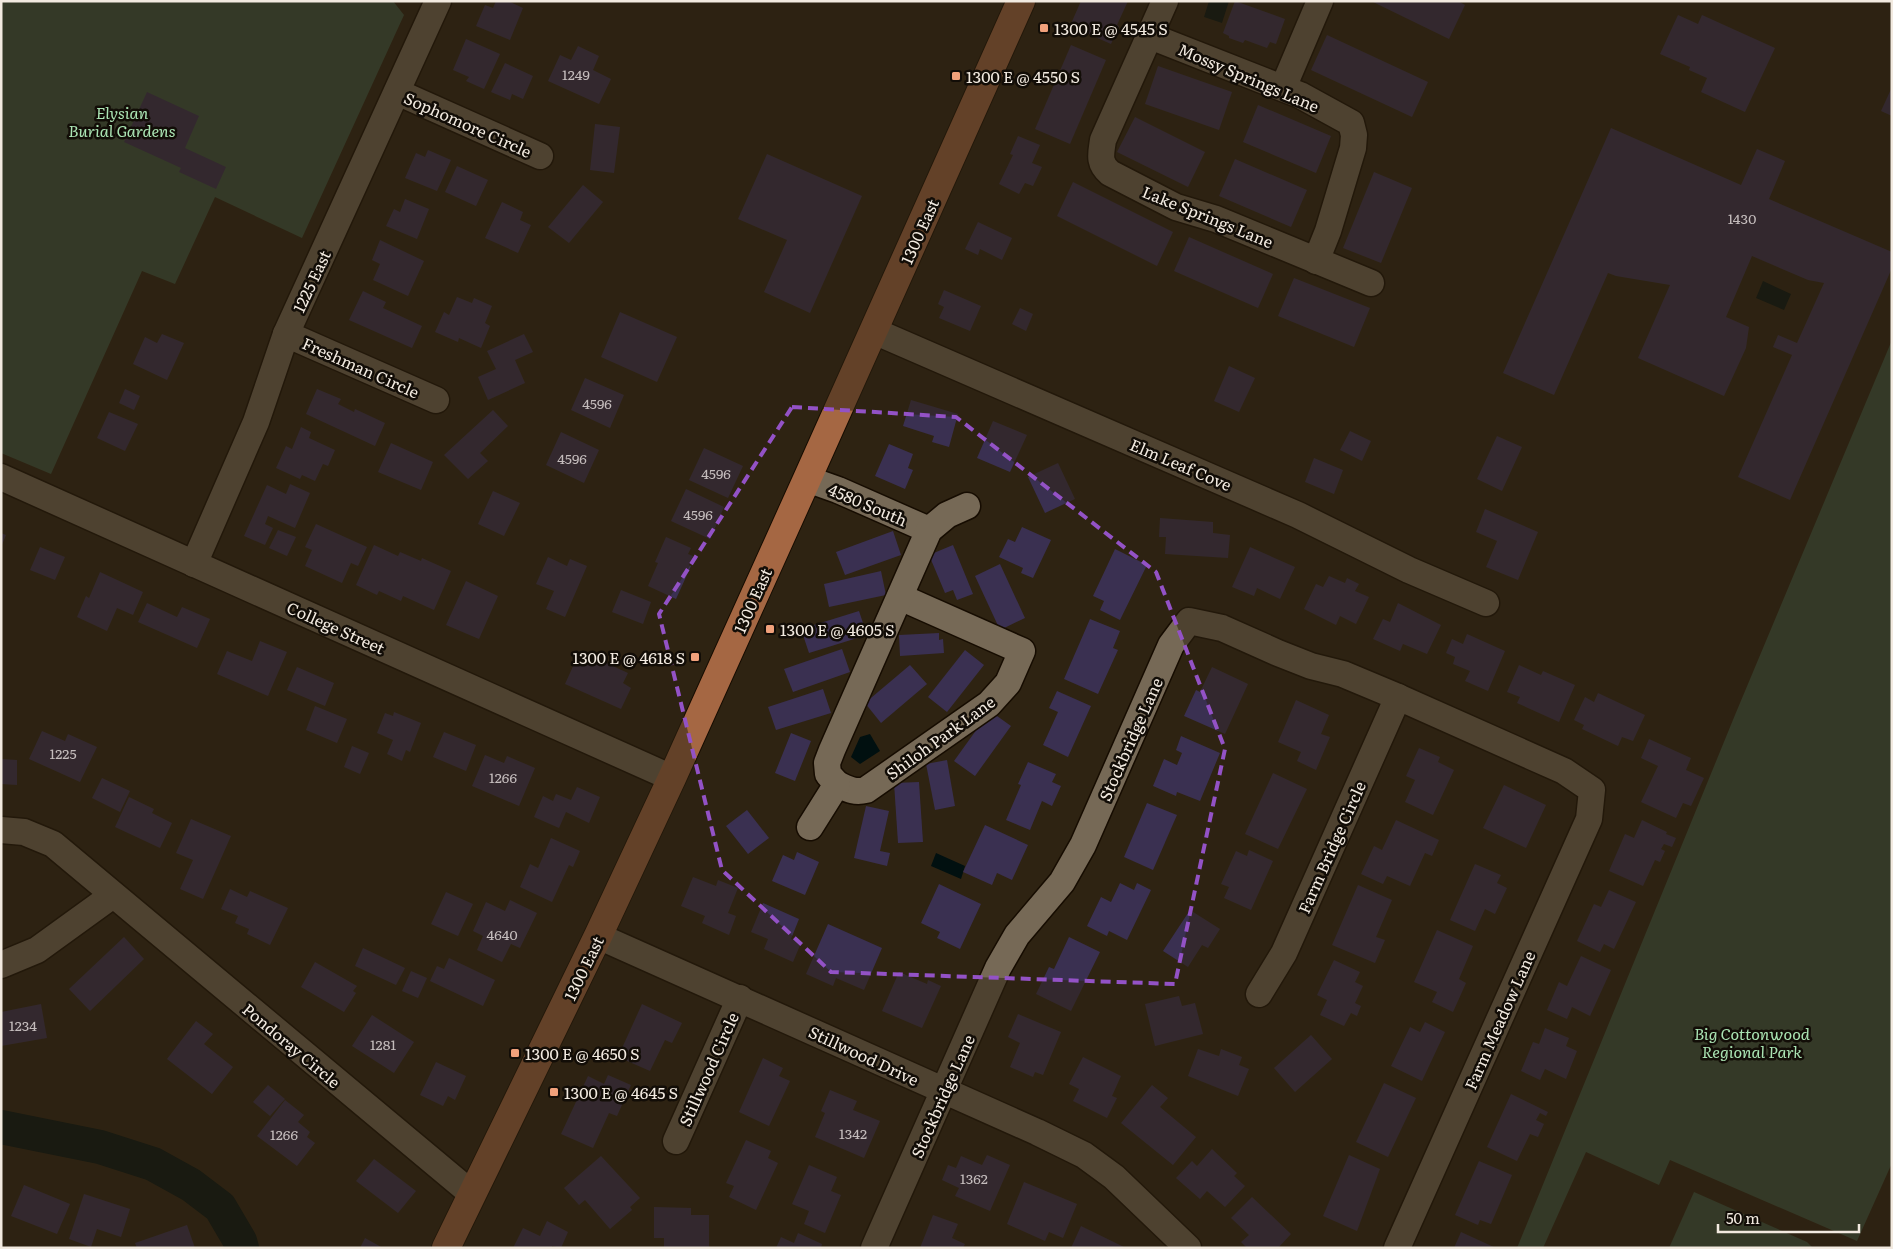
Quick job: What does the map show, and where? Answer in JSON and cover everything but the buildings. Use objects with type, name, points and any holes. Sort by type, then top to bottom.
[{"type":"main road","name":"1300 East","points":[[446,1248],[598,936],[672,778],[1021,1]]},
{"type":"street","name":"1225 East","points":[[194,564],[256,422],[286,334],[438,1]]},
{"type":"street","name":"Lake Springs Lane","points":[[1165,1],[1103,140],[1100,159],[1103,167],[1110,174],[1176,207],[1216,219],[1371,283]]},
{"type":"street","points":[[1283,88],[1320,1]]},
{"type":"street","name":"Mossy Springs Lane","points":[[1150,36],[1300,95],[1351,123],[1354,135],[1353,148],[1328,231],[1316,261]]},
{"type":"street","name":"Sophomore Circle","points":[[397,92],[540,156]]},
{"type":"street","name":"Elm Leaf Cove","points":[[874,331],[1298,515],[1409,570],[1486,604]]},
{"type":"street","name":"Freshman Circle","points":[[286,334],[436,400]]},
{"type":"street","name":"College Street","points":[[1,477],[672,778]]},
{"type":"street","name":"4580 South","points":[[807,480],[838,490],[929,530]]},
{"type":"street","points":[[810,827],[837,784],[828,774],[828,763],[832,750],[929,530],[947,515],[967,506]]},
{"type":"street","name":"Shiloh Park Lane","points":[[837,784],[858,792],[866,790],[989,704],[1008,683],[1022,651],[900,597]]},
{"type":"street","name":"Stockbridge Lane","points":[[874,1248],[998,968],[1018,935],[1062,882],[1083,845],[1172,645],[1189,621],[1222,628],[1311,666],[1343,674],[1398,697],[1564,771],[1592,790]]},
{"type":"street","name":"Farm Bridge Circle","points":[[1259,994],[1284,953],[1398,697]]},
{"type":"street","name":"Farm Meadow Lane","points":[[1397,1248],[1589,819],[1592,790]]},
{"type":"street","name":"Pondoray Circle","points":[[1,830],[24,832],[53,844],[472,1194]]},
{"type":"street","points":[[1,965],[37,950],[113,896]]},
{"type":"street","name":"Stillwood Drive","points":[[598,936],[740,998],[1084,1155],[1114,1177],[1188,1248]]},
{"type":"street","name":"Stillwood Circle","points":[[676,1140],[740,998]]},
{"type":"highlighted area","points":[[792,407],[956,417],[1156,572],[1225,749],[1175,984],[831,972],[722,870],[659,614]]},
{"type":"green space","name":"Elysian Burial Gardens","points":[[1,1],[393,1],[404,15],[302,238],[215,197],[175,284],[142,271],[51,474],[1,453]]},
{"type":"green space","name":"Big Cottonwood Regional Park","points":[[1892,340],[1892,1163],[1857,1241],[1670,1160],[1659,1185],[1586,1152],[1543,1248],[1517,1248],[1735,715]]},
{"type":"green space","points":[[1694,1192],[1807,1242],[1813,1248],[1669,1248]]},
{"type":"shaded area","points":[[1209,1],[1229,1],[1222,23],[1204,17]]},
{"type":"shaded area","points":[[1763,281],[1791,294],[1784,310],[1756,298]]},
{"type":"shaded area","points":[[870,734],[880,751],[860,764],[851,757],[860,737]]},
{"type":"shaded area","points":[[936,853],[965,866],[961,879],[931,866]]},
{"type":"waterway","points":[[1,1127],[100,1147],[153,1164],[191,1185],[220,1207],[240,1241],[242,1248]]},
{"type":"place","name":"1300 E @ 4545 S","points":[[1044,28]]},
{"type":"place","name":"1300 E @ 4550 S","points":[[956,76]]},
{"type":"place","name":"1300 E @ 4605 S","points":[[770,629]]},
{"type":"place","name":"1300 E @ 4618 S","points":[[695,657]]},
{"type":"place","name":"1300 E @ 4650 S","points":[[515,1053]]},
{"type":"place","name":"1300 E @ 4645 S","points":[[554,1092]]}]
